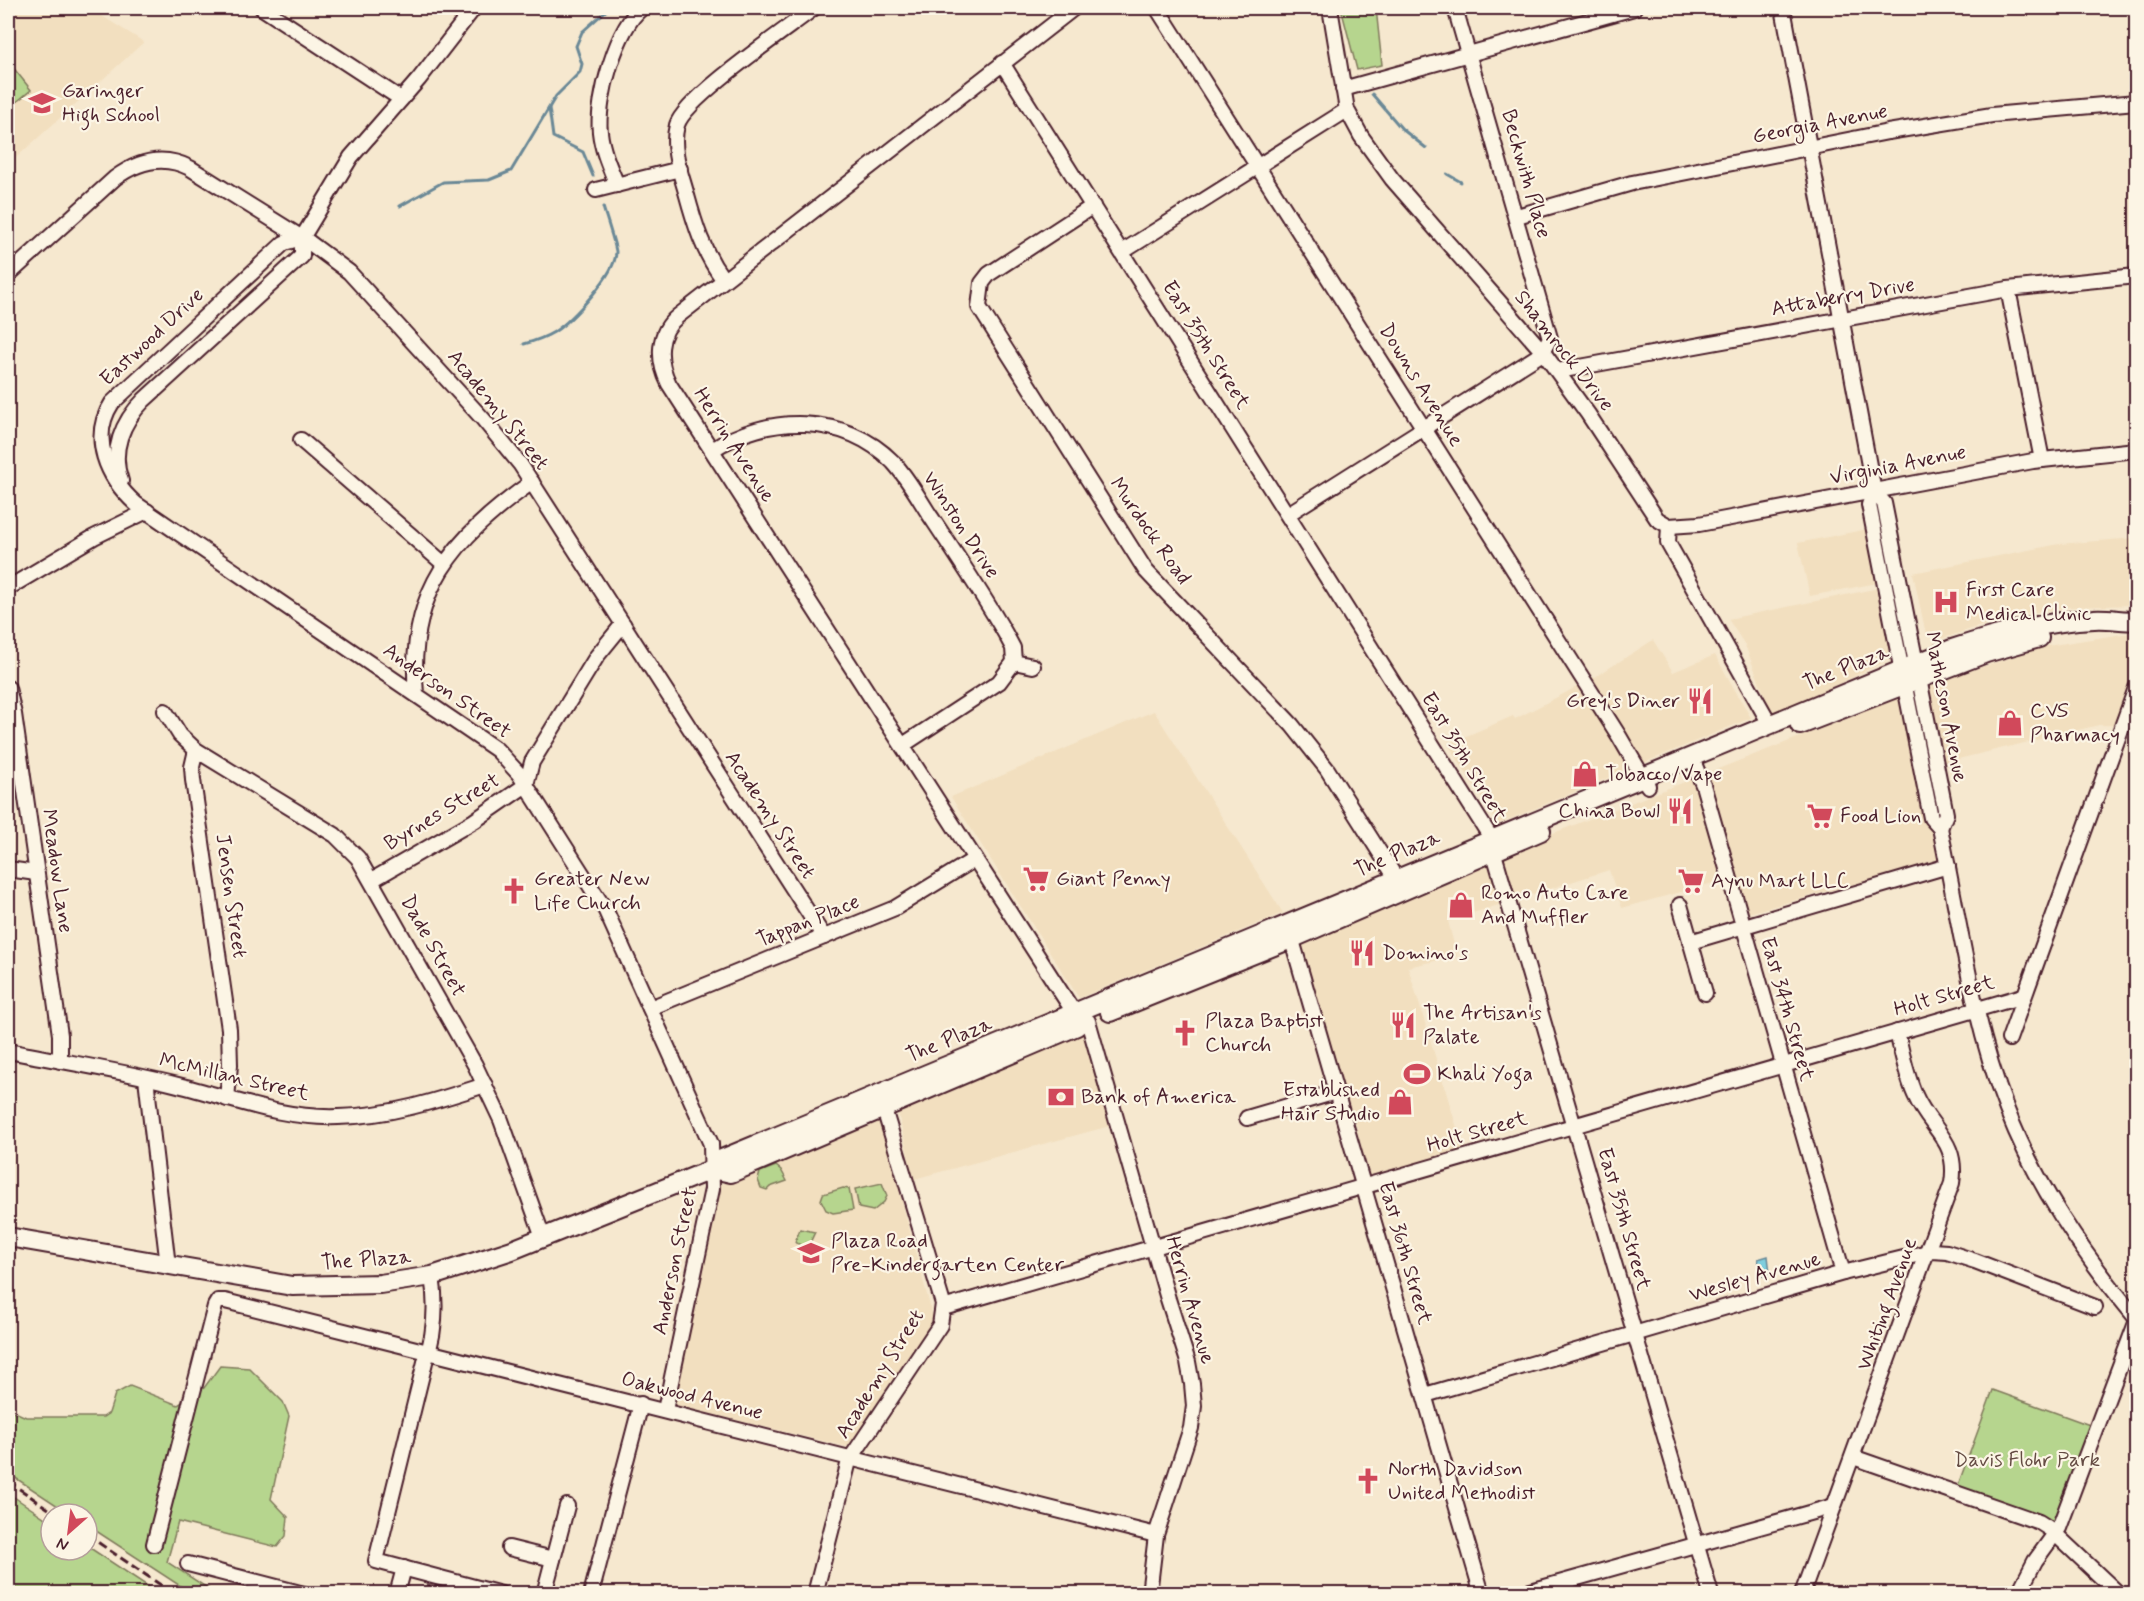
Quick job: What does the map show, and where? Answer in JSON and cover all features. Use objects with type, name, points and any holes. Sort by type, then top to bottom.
[{"type":"main road","name":"The Plaza","points":[[1694,761],[1770,723],[1910,674],[2016,643],[2055,635],[2100,630],[2112,622],[2136,621]]},
{"type":"main road","name":"The Plaza","points":[[8,1237],[292,1286],[351,1286],[432,1276],[543,1237],[712,1169],[722,1159],[1082,1018],[1694,761],[1910,674]]},
{"type":"main road","name":"The Plaza","points":[[712,1169],[731,1173],[884,1109],[1082,1018]]},
{"type":"street","points":[[262,8],[401,99]]},
{"type":"street","name":"Eastwood Drive","points":[[129,497],[119,475],[117,460],[120,435],[130,415],[302,256],[302,238],[351,157],[474,8]]},
{"type":"street","points":[[617,185],[602,143],[601,108],[617,43],[629,19],[642,8]]},
{"type":"street","points":[[723,279],[704,251],[680,169],[675,137],[679,122],[686,108],[814,8]]},
{"type":"street","name":"Herrin Avenue","points":[[1074,8],[723,279],[672,321],[666,330],[660,348],[667,378],[712,450],[975,859],[1082,1018],[1188,1362],[1194,1406],[1189,1438],[1156,1535],[1149,1593]]},
{"type":"street","name":"Downs Avenue","points":[[1157,8],[1646,781]]},
{"type":"street","name":"Shamrock Drive","points":[[1330,8],[1347,110],[1361,136],[1392,179],[1543,352],[1657,519],[1669,526]]},
{"type":"street","name":"Beckwith Place","points":[[1455,8],[1550,331],[1543,352]]},
{"type":"street","points":[[1343,89],[1634,8]]},
{"type":"street","name":"Matheson Avenue","points":[[1782,8],[1874,492],[1869,505],[1946,814],[1940,828],[1987,1049],[2008,1111],[2040,1180],[2087,1255],[2136,1318]]},
{"type":"street","name":"East 35th Street","points":[[1002,63],[1479,815],[1492,846],[1711,1593]]},
{"type":"street","name":"Georgia Avenue","points":[[1517,216],[1632,183],[1809,148],[1973,118],[2136,102]]},
{"type":"street","points":[[1122,252],[1347,110]]},
{"type":"street","name":"Academy Street","points":[[8,276],[115,178],[133,166],[152,160],[182,164],[330,256],[365,287],[488,424],[532,482],[824,937]]},
{"type":"street","points":[[596,190],[680,169]]},
{"type":"street","name":"Murdock Road","points":[[1093,206],[989,274],[982,283],[978,295],[979,307],[1146,571],[1292,724],[1327,769],[1400,884]]},
{"type":"street","name":"Eastwood Drive","points":[[147,511],[129,497],[115,481],[102,447],[102,425],[112,403],[284,243],[302,238]]},
{"type":"street","name":"Attaberry Drive","points":[[1558,371],[2008,289],[2136,276]]},
{"type":"street","points":[[2008,289],[2042,460]]},
{"type":"street","points":[[1288,514],[1543,352]]},
{"type":"street","name":"Winston Drive","points":[[712,450],[751,431],[797,423],[832,428],[879,450],[900,471],[959,560],[1004,631],[1013,648],[1014,662]]},
{"type":"street","points":[[301,440],[444,564]]},
{"type":"street","name":"Virginia Avenue","points":[[1669,526],[1682,527],[2042,460],[2136,450]]},
{"type":"street","points":[[416,694],[419,623],[444,564],[473,528],[532,482]]},
{"type":"street","points":[[8,588],[94,537],[147,511]]},
{"type":"street","name":"Anderson Street","points":[[147,511],[497,750],[526,785],[606,911],[711,1144],[712,1190],[665,1410]]},
{"type":"street","points":[[1669,526],[1668,543],[1770,723]]},
{"type":"street","name":"Byrnes Street","points":[[372,880],[500,805],[526,785],[532,762],[597,656],[623,624]]},
{"type":"street","points":[[903,745],[999,682],[1014,662],[1033,666]]},
{"type":"street","name":"Meadow Lane","points":[[8,688],[14,714],[60,1035],[60,1061]]},
{"type":"street","name":"Holt Street","points":[[2009,1039],[2136,688]]},
{"type":"street","points":[[165,711],[180,735],[196,750]]},
{"type":"street","name":"Dade Street","points":[[196,750],[337,837],[356,855],[372,880],[484,1085],[501,1120],[543,1237]]},
{"type":"street","name":"Jensen Street","points":[[196,750],[193,774],[229,1029],[230,1065],[227,1100]]},
{"type":"street","name":"East 34th Street","points":[[1694,761],[1843,1273]]},
{"type":"street","name":"Tappan Place","points":[[650,1008],[902,905],[975,859]]},
{"type":"street","points":[[1690,942],[1807,905],[1948,866]]},
{"type":"street","points":[[8,869],[36,873]]},
{"type":"street","points":[[1680,905],[1705,993]]},
{"type":"street","name":"East 36th Street","points":[[1289,931],[1482,1593]]},
{"type":"street","name":"Holt Street","points":[[943,1308],[2023,996]]},
{"type":"street","name":"Whiting Avenue","points":[[1802,1593],[1950,1192],[1953,1158],[1943,1137],[1916,1097],[1897,1032]]},
{"type":"street","name":"McMillan Street","points":[[8,1052],[146,1078],[284,1114],[317,1117],[354,1117],[411,1108],[484,1085]]},
{"type":"street","points":[[146,1078],[168,1266]]},
{"type":"street","points":[[1247,1118],[1336,1092]]},
{"type":"street","name":"Academy Street","points":[[815,1593],[847,1466],[940,1325],[943,1308],[884,1109]]},
{"type":"street","name":"Wesley Avenue","points":[[1425,1395],[1843,1273],[1929,1251],[1947,1252],[1975,1261],[2095,1307]]},
{"type":"street","points":[[432,1276],[434,1323],[429,1352],[376,1561],[471,1590],[501,1593]]},
{"type":"street","name":"Oakwood Avenue","points":[[154,1544],[218,1301],[641,1404],[1156,1535]]},
{"type":"street","points":[[2018,1593],[2035,1561],[2056,1534],[2136,1323]]},
{"type":"street","points":[[591,1593],[641,1404]]},
{"type":"street","points":[[1853,1457],[2039,1522],[2056,1534],[2065,1546],[2119,1593]]},
{"type":"street","points":[[544,1593],[567,1506]]},
{"type":"street","points":[[1520,1593],[1834,1506]]},
{"type":"street","points":[[508,1548],[553,1559]]},
{"type":"street","points":[[188,1564],[253,1587],[304,1593]]},
{"type":"street","points":[[397,1593],[404,1568]]},
{"type":"shaded area","name":"Garinger High School","points":[[8,8],[89,8],[144,42],[8,165]]},
{"type":"shaded area","points":[[1868,529],[1877,583],[1810,596],[1798,543]]},
{"type":"shaded area","points":[[2136,538],[2136,605],[2070,607],[2013,615],[1944,638],[1931,637],[1925,630],[1913,573],[2059,544]]},
{"type":"shaded area","points":[[1879,588],[1890,650],[1884,662],[1782,711],[1777,713],[1770,709],[1745,645],[1728,619]]},
{"type":"shaded area","points":[[2136,632],[2136,726],[2099,725],[1925,767],[1941,860],[1745,914],[1735,877],[1622,908],[1609,870],[1448,921],[1457,956],[1408,967],[1464,1151],[1367,1176],[1357,1127],[1324,1033],[1295,934],[1969,671],[2047,646]]},
{"type":"shaded area","points":[[1653,640],[1673,672],[1715,655],[1751,718],[1498,824],[1448,744],[1513,716],[1515,719],[1592,679]]},
{"type":"shaded area","points":[[1154,711],[1283,913],[1079,998],[951,797]]},
{"type":"shaded area","points":[[1082,1028],[1110,1126],[914,1179],[894,1097]]},
{"type":"shaded area","name":"Plaza Road Pre-Kindergarten Center","points":[[880,1120],[934,1321],[848,1447],[674,1405],[720,1185]]},
{"type":"green space","points":[[1341,8],[1376,8],[1382,65],[1357,70]]},
{"type":"green space","points":[[8,61],[31,90],[8,109]]},
{"type":"green space","points":[[776,1166],[787,1181],[767,1190],[761,1188],[758,1180],[760,1172]]},
{"type":"green space","points":[[882,1183],[887,1196],[884,1202],[873,1211],[859,1208],[855,1189]]},
{"type":"green space","points":[[843,1188],[849,1189],[853,1210],[833,1213],[826,1210],[821,1200],[823,1194]]},
{"type":"green space","points":[[800,1229],[815,1232],[807,1249],[795,1242]]},
{"type":"green space","points":[[220,1366],[249,1368],[283,1402],[289,1416],[271,1499],[288,1517],[286,1536],[277,1547],[178,1522],[167,1562],[215,1593],[191,1593],[99,1533],[99,1502],[52,1502],[8,1473],[8,1409],[26,1417],[103,1417],[109,1413],[115,1394],[130,1386],[178,1405],[204,1388]]},
{"type":"green space","name":"Davis Flohr Park","points":[[1993,1390],[2098,1428],[2056,1534],[1955,1493]]},
{"type":"green space","points":[[8,1493],[39,1514],[39,1562],[99,1562],[99,1554],[158,1593],[8,1593]]},
{"type":"water","points":[[1768,1256],[1770,1273],[1763,1276],[1758,1259]]},
{"type":"waterway","points":[[400,206],[443,182],[489,180],[511,171],[556,96],[580,72],[582,64],[576,46],[582,32],[609,8]]},
{"type":"waterway","points":[[1372,94],[1402,129],[1426,148]]},
{"type":"waterway","points":[[549,108],[553,137],[583,152],[593,176]]},
{"type":"waterway","points":[[1447,174],[1461,182]]},
{"type":"waterway","points":[[524,344],[547,336],[562,326],[592,296],[609,272],[616,252],[603,207]]},
{"type":"railway","points":[[8,1481],[39,1502]]},
{"type":"railway","points":[[99,1543],[174,1594]]},
{"type":"place","name":"Garinger High School","points":[[42,103]]},
{"type":"place","name":"First Care Medical Clinic","points":[[1946,602]]},
{"type":"place","name":"Grey's Diner","points":[[1700,701]]},
{"type":"place","name":"CVS Pharmacy","points":[[2010,723]]},
{"type":"place","name":"Tobacco/Vape","points":[[1585,774]]},
{"type":"place","name":"China Bowl","points":[[1680,811]]},
{"type":"place","name":"Food Lion","points":[[1820,816]]},
{"type":"place","name":"Giant Penny","points":[[1036,879]]},
{"type":"place","name":"Aynu Mart LLC","points":[[1691,881]]},
{"type":"place","name":"Greater New Life Church","points":[[514,891]]},
{"type":"place","name":"Romo Auto Care And Muffler","points":[[1461,905]]},
{"type":"place","name":"Domino's","points":[[1362,953]]},
{"type":"place","name":"The Artisan's Palate","points":[[1403,1025]]},
{"type":"place","name":"Plaza Baptist Church","points":[[1185,1033]]},
{"type":"place","name":"Khali Yoga","points":[[1417,1074]]},
{"type":"place","name":"Bank of America","points":[[1061,1097]]},
{"type":"place","name":"Established Hair Studio","points":[[1400,1102]]},
{"type":"place","name":"Plaza Road Pre-Kindergarten Center","points":[[811,1253]]},
{"type":"place","name":"North Davidson United Methodist","points":[[1368,1481]]}]
